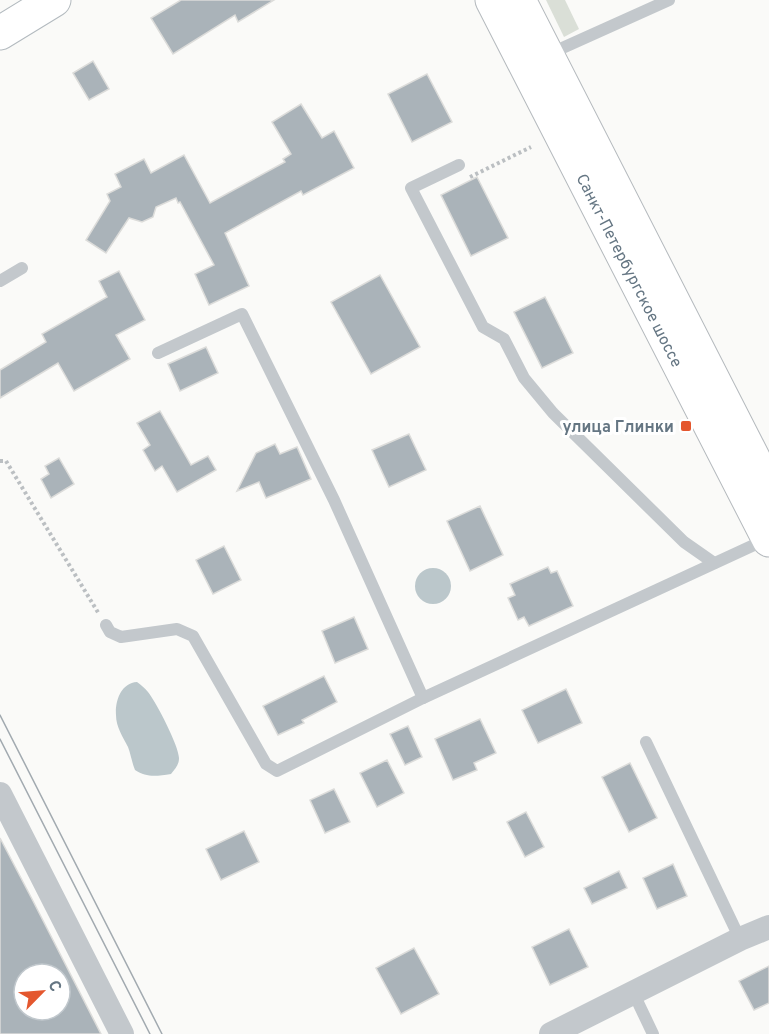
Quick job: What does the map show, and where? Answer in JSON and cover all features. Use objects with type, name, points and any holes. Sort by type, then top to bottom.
[{"type":"main road","points":[[0,33],[54,0]]},
{"type":"main road","name":"Санкт-Петербургское шоссе","points":[[492,0],[769,539]]},
{"type":"main road","name":"Санкт-Петербургское шоссе","points":[[519,0],[769,489]]},
{"type":"street","points":[[0,794],[122,1034]]},
{"type":"street","points":[[551,1034],[740,939],[769,927]]},
{"type":"lane","points":[[547,55],[669,0]]},
{"type":"lane","points":[[459,165],[411,188],[483,327],[504,339],[524,378],[553,413],[684,542],[714,563]]},
{"type":"lane","points":[[0,281],[22,268]]},
{"type":"lane","points":[[158,353],[242,314],[334,500],[423,698]]},
{"type":"lane","points":[[106,625],[110,632],[121,637],[177,629],[193,636],[266,764],[276,771],[423,698],[769,539]]},
{"type":"lane","points":[[646,742],[740,939]]},
{"type":"lane","points":[[633,992],[653,1034]]},
{"type":"path","points":[[491,167],[531,147]]},
{"type":"path","points":[[0,461],[6,461],[106,625]]},
{"type":"shaded area","points":[[546,0],[565,0],[579,29],[564,37]]},
{"type":"shaded area","points":[[433,568],[446,573],[451,586],[446,599],[433,604],[420,599],[415,586],[420,573]]},
{"type":"shaded area","points":[[137,682],[152,697],[167,724],[178,752],[179,760],[171,774],[148,775],[135,770],[128,747],[118,728],[116,715],[120,694],[131,683]]},
{"type":"building","points":[[181,0],[274,0],[238,22],[235,15],[173,54],[151,18]]},
{"type":"building","points":[[93,61],[109,89],[89,100],[73,73]]},
{"type":"building","points":[[427,74],[452,122],[412,142],[388,94]]},
{"type":"building","points":[[301,104],[322,138],[334,131],[354,168],[303,195],[301,191],[225,233],[249,286],[209,305],[195,274],[214,265],[176,198],[156,207],[153,217],[142,222],[129,218],[106,253],[86,240],[110,201],[107,194],[121,187],[115,174],[144,159],[151,173],[184,155],[210,203],[285,162],[283,159],[291,154],[272,122]]},
{"type":"building","points":[[477,177],[508,238],[471,256],[441,195]]},
{"type":"building","points":[[119,271],[145,320],[116,335],[130,359],[74,391],[58,363],[0,398],[0,370],[46,342],[42,334],[107,297],[99,281]]},
{"type":"building","points":[[380,275],[420,347],[371,374],[331,302]]},
{"type":"building","points":[[545,297],[573,353],[542,368],[514,312]]},
{"type":"building","points":[[206,347],[218,373],[180,391],[168,364]]},
{"type":"building","points":[[160,411],[191,465],[208,456],[216,470],[177,492],[162,466],[155,471],[143,450],[150,445],[137,423]]},
{"type":"building","points":[[409,434],[426,470],[389,487],[372,450]]},
{"type":"building","points":[[275,444],[280,454],[297,447],[311,479],[266,498],[259,482],[237,491],[256,453]]},
{"type":"building","points":[[59,458],[74,484],[51,498],[41,479],[49,474],[45,466]]},
{"type":"building","points":[[480,506],[503,555],[470,571],[447,521]]},
{"type":"building","points":[[224,546],[241,580],[213,594],[196,560]]},
{"type":"building","points":[[548,567],[551,573],[557,571],[573,606],[529,626],[524,617],[518,620],[508,598],[515,595],[510,584]]},
{"type":"building","points":[[354,617],[368,649],[335,663],[322,631]]},
{"type":"building","points":[[324,676],[337,702],[302,720],[304,723],[278,735],[263,706]]},
{"type":"building","points":[[566,689],[582,723],[538,743],[522,710]]},
{"type":"building","points":[[480,719],[496,753],[474,763],[477,770],[453,780],[435,739]]},
{"type":"building","points":[[408,726],[422,757],[405,765],[390,734]]},
{"type":"building","points":[[387,760],[404,793],[377,807],[360,773]]},
{"type":"building","points":[[630,763],[657,818],[629,832],[602,777]]},
{"type":"building","points":[[334,789],[350,822],[325,833],[310,800]]},
{"type":"building","points":[[526,812],[544,847],[525,857],[507,822]]},
{"type":"building","points":[[244,831],[259,862],[221,880],[206,849]]},
{"type":"building","points":[[0,838],[64,962],[12,962],[12,1022],[72,1022],[72,977],[101,1034],[0,1034]]},
{"type":"building","points":[[673,864],[687,896],[657,909],[643,878]]},
{"type":"building","points":[[619,871],[627,888],[592,904],[584,888]]},
{"type":"building","points":[[569,929],[588,967],[550,985],[532,947]]},
{"type":"building","points":[[414,948],[439,994],[401,1014],[376,968]]},
{"type":"building","points":[[769,966],[769,1003],[754,1010],[739,981]]},
{"type":"tram line","points":[[0,715],[162,1034]]},
{"type":"tram line","points":[[0,739],[150,1034]]},
{"type":"place","name":"улица Глинки","points":[[686,426]]}]
